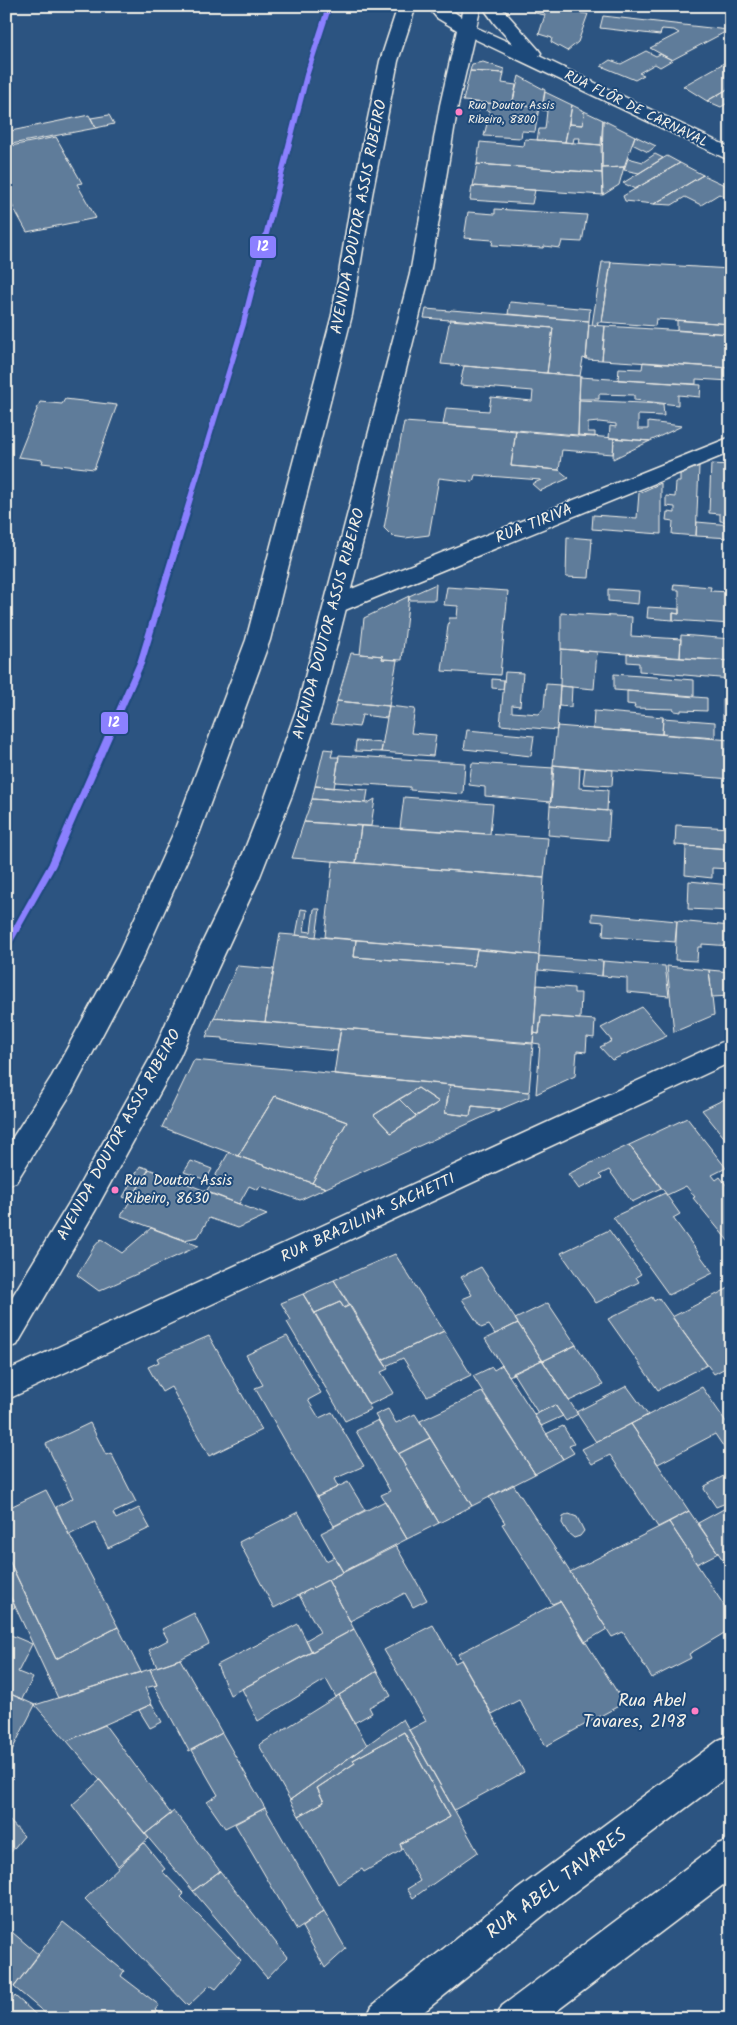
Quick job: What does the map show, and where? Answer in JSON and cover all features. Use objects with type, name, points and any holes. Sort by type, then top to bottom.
[{"type":"main road","name":"AVENIDA DOUTOR ASSIS RIBEIRO","points":[[6,1173],[62,1084],[131,956],[186,834],[258,640],[342,315],[362,195],[389,62],[407,6]]},
{"type":"main road","name":"RUA FLÔR DE CARNAVAL","points":[[436,6],[443,14],[469,17],[542,63],[731,155]]},
{"type":"main road","name":"RUA FLÔR DE CARNAVAL","points":[[491,6],[501,20],[542,63]]},
{"type":"main road","name":"AVENIDA DOUTOR ASSIS RIBEIRO","points":[[6,1335],[85,1202],[166,1056],[203,970],[246,879],[309,708],[420,274],[448,105],[469,17]]},
{"type":"main road","name":"RUA TIRIVA","points":[[337,604],[731,444]]},
{"type":"main road","name":"RUA BRAZILINA SACHETTI","points":[[6,1386],[731,1050]]},
{"type":"main road","name":"RUA ABEL TAVARES","points":[[386,2019],[531,1902],[731,1752]]},
{"type":"main road","points":[[515,2019],[731,1857]]},
{"type":"building","points":[[537,8],[588,14],[578,42],[567,51],[551,42],[552,38],[539,34],[545,15],[535,13]]},
{"type":"building","points":[[603,16],[729,30],[672,60],[650,48],[679,33],[674,30],[662,29],[660,35],[600,28]]},
{"type":"building","points":[[646,51],[656,56],[660,54],[672,60],[660,67],[655,64],[639,73],[644,75],[635,80],[601,66],[610,60],[621,64]]},
{"type":"building","points":[[731,59],[731,87],[707,101],[683,86]]},
{"type":"building","points":[[483,62],[504,69],[504,73],[470,71],[472,64]]},
{"type":"building","points":[[470,71],[504,73],[502,83],[516,85],[512,105],[463,101]]},
{"type":"building","points":[[519,76],[545,90],[542,108],[512,105]]},
{"type":"building","points":[[731,87],[731,101],[721,107],[707,101]]},
{"type":"building","points":[[545,92],[572,105],[565,142],[537,140],[539,129],[545,129],[547,111],[542,110]]},
{"type":"building","points":[[470,102],[539,107],[535,132],[522,131],[521,138],[484,136],[490,111],[481,109],[480,111],[468,110]]},
{"type":"building","points":[[572,105],[584,111],[583,125],[569,124]]},
{"type":"building","points":[[584,111],[603,120],[601,145],[579,143],[580,138],[574,138],[573,143],[565,142],[569,124],[583,125]]},
{"type":"building","points":[[89,115],[96,128],[6,145],[6,132]]},
{"type":"building","points":[[109,115],[114,124],[96,128],[91,118]]},
{"type":"building","points":[[603,120],[635,136],[624,167],[602,168]]},
{"type":"building","points":[[635,136],[656,146],[648,152],[632,144]]},
{"type":"building","points":[[56,137],[82,183],[77,184],[96,218],[27,232],[6,194],[6,147]]},
{"type":"building","points":[[525,139],[601,145],[602,173],[477,164],[480,142],[524,146]]},
{"type":"building","points":[[655,154],[663,158],[639,173],[624,170],[628,158],[643,162]]},
{"type":"building","points":[[667,156],[680,163],[635,189],[623,183]]},
{"type":"building","points":[[680,163],[703,175],[654,204],[625,201],[623,196]]},
{"type":"building","points":[[477,164],[602,173],[603,195],[473,186]]},
{"type":"building","points":[[624,167],[619,185],[603,195],[602,168]]},
{"type":"building","points":[[703,175],[731,188],[731,200],[719,194],[701,205],[685,197],[672,205],[654,204]]},
{"type":"building","points":[[472,186],[535,190],[532,204],[470,200]]},
{"type":"building","points":[[495,209],[587,215],[582,242],[562,241],[560,248],[544,246],[543,248],[492,245],[493,240],[464,238],[468,212],[495,214]]},
{"type":"building","points":[[602,262],[611,262],[602,322],[597,322],[598,325],[592,325]]},
{"type":"building","points":[[611,262],[731,269],[731,324],[656,319],[655,326],[602,322]]},
{"type":"building","points":[[510,302],[590,309],[589,321],[508,314]]},
{"type":"building","points":[[426,309],[589,321],[586,359],[583,358],[580,376],[547,373],[553,328],[424,318]]},
{"type":"building","points":[[450,319],[553,328],[547,373],[441,364]]},
{"type":"building","points":[[677,320],[731,324],[731,334],[677,330]]},
{"type":"building","points":[[589,325],[605,326],[602,360],[586,359]]},
{"type":"building","points":[[605,326],[731,334],[731,368],[602,360]]},
{"type":"building","points":[[643,362],[731,368],[731,381],[696,379],[696,384],[618,380],[619,368],[642,369]]},
{"type":"building","points":[[464,366],[580,376],[578,436],[443,425],[446,408],[489,411],[491,397],[532,401],[533,391],[460,385]]},
{"type":"building","points":[[580,377],[701,385],[700,397],[678,395],[678,405],[634,400],[634,395],[599,394],[599,399],[579,399]]},
{"type":"building","points":[[65,399],[117,405],[94,469],[42,463],[43,460],[18,457],[40,402],[62,404]]},
{"type":"building","points":[[579,400],[663,404],[664,416],[638,415],[638,429],[648,429],[648,422],[682,426],[650,441],[609,438],[610,426],[616,427],[616,424],[588,423],[588,432],[595,432],[595,437],[578,436]]},
{"type":"building","points":[[404,422],[516,430],[511,466],[559,470],[569,478],[540,491],[532,484],[541,480],[475,475],[473,482],[439,478],[429,535],[405,538],[392,536],[384,528]]},
{"type":"building","points":[[516,430],[614,438],[613,454],[562,450],[559,470],[511,466]]},
{"type":"building","points":[[614,438],[650,441],[613,459]]},
{"type":"building","points":[[711,464],[731,465],[731,522],[720,521],[720,514],[709,513]]},
{"type":"building","points":[[699,466],[696,536],[672,534],[673,521],[666,520],[667,512],[675,513],[675,507],[666,506],[666,496],[675,497],[676,482],[680,482],[680,474]]},
{"type":"building","points":[[661,483],[661,534],[592,529],[593,515],[637,518],[639,493]]},
{"type":"building","points":[[697,522],[731,525],[731,538],[696,536]]},
{"type":"building","points":[[567,537],[592,539],[589,578],[566,577]]},
{"type":"building","points":[[436,584],[435,600],[409,600],[409,596]]},
{"type":"building","points":[[674,584],[711,587],[710,591],[731,592],[731,624],[673,620],[673,613],[679,614],[679,590],[673,590]]},
{"type":"building","points":[[447,587],[508,591],[500,675],[442,671],[449,618],[457,618],[458,606],[444,605]]},
{"type":"building","points":[[608,589],[639,591],[638,604],[608,601]]},
{"type":"building","points":[[409,596],[402,660],[382,659],[383,656],[360,654],[364,618]]},
{"type":"building","points":[[648,607],[679,609],[679,614],[673,613],[673,620],[647,618]]},
{"type":"building","points":[[561,613],[632,617],[631,636],[681,639],[680,658],[561,649]]},
{"type":"building","points":[[681,635],[731,639],[731,661],[680,658]]},
{"type":"building","points":[[561,649],[597,652],[594,689],[560,686]]},
{"type":"building","points":[[351,653],[383,656],[382,659],[397,660],[389,706],[337,701]]},
{"type":"building","points":[[627,654],[731,661],[731,679],[639,671],[639,663],[627,662]]},
{"type":"building","points":[[505,672],[523,673],[520,706],[512,705],[512,712],[539,714],[544,708],[546,684],[560,685],[557,730],[500,725]]},
{"type":"building","points":[[614,674],[694,680],[694,696],[614,690]]},
{"type":"building","points":[[492,679],[504,680],[503,689],[492,688]]},
{"type":"building","points":[[560,686],[572,687],[571,707],[559,706]]},
{"type":"building","points":[[627,691],[707,698],[707,711],[681,710],[681,712],[674,711],[674,709],[634,708],[635,705],[627,704]]},
{"type":"building","points":[[723,699],[731,699],[731,720],[723,719]]},
{"type":"building","points":[[337,701],[389,706],[387,718],[362,715],[359,727],[331,724]]},
{"type":"building","points":[[389,706],[415,709],[411,733],[436,735],[433,756],[381,752]]},
{"type":"building","points":[[594,711],[663,717],[662,734],[593,729]]},
{"type":"building","points":[[663,718],[715,722],[715,738],[662,734]]},
{"type":"building","points":[[557,726],[731,740],[731,779],[553,765]]},
{"type":"building","points":[[467,730],[534,736],[531,756],[464,749]]},
{"type":"building","points":[[356,741],[383,743],[381,752],[355,751]]},
{"type":"building","points":[[324,749],[333,750],[331,757],[339,757],[334,788],[315,786]]},
{"type":"building","points":[[339,755],[465,763],[463,794],[410,790],[410,787],[335,782]]},
{"type":"building","points":[[472,763],[554,768],[551,802],[485,796],[485,787],[469,785]]},
{"type":"building","points":[[553,765],[580,768],[579,788],[608,790],[607,811],[550,806]]},
{"type":"building","points":[[585,768],[613,770],[612,786],[583,784]]},
{"type":"building","points":[[315,786],[368,790],[366,803],[312,799]]},
{"type":"building","points":[[404,797],[493,804],[490,834],[400,828]]},
{"type":"building","points":[[312,799],[368,803],[375,799],[371,826],[304,822]]},
{"type":"building","points":[[550,806],[610,811],[608,840],[548,835]]},
{"type":"building","points":[[304,822],[361,826],[356,863],[292,858]]},
{"type":"building","points":[[676,825],[731,828],[731,849],[675,845]]},
{"type":"building","points":[[361,826],[548,838],[544,878],[356,863]]},
{"type":"building","points":[[686,846],[731,849],[731,869],[712,868],[712,878],[685,875]]},
{"type":"building","points":[[333,861],[544,878],[539,955],[325,937]]},
{"type":"building","points":[[689,881],[731,885],[731,911],[688,909]]},
{"type":"building","points":[[301,909],[307,910],[304,931],[311,932],[314,909],[320,909],[316,937],[296,935]]},
{"type":"building","points":[[592,913],[677,921],[675,942],[603,936],[604,922],[592,921]]},
{"type":"building","points":[[677,921],[731,926],[731,946],[702,944],[702,947],[698,947],[697,961],[675,960]]},
{"type":"building","points":[[280,934],[356,940],[354,957],[474,966],[477,949],[539,955],[533,1043],[265,1022]]},
{"type":"building","points":[[356,940],[477,949],[474,966],[354,957]]},
{"type":"building","points":[[539,956],[603,961],[602,976],[538,970]]},
{"type":"building","points":[[603,961],[665,966],[669,996],[627,992],[627,978],[602,976]]},
{"type":"building","points":[[237,966],[274,969],[265,1022],[214,1018]]},
{"type":"building","points":[[667,966],[709,970],[714,1015],[674,1032]]},
{"type":"building","points":[[709,970],[731,972],[731,996],[712,997]]},
{"type":"building","points":[[537,985],[574,988],[574,993],[581,993],[580,1019],[541,1016],[539,1034],[534,1033]]},
{"type":"building","points":[[642,1007],[667,1036],[612,1060],[600,1047],[612,1041],[601,1028]]},
{"type":"building","points":[[541,1016],[595,1020],[594,1038],[587,1037],[586,1052],[577,1051],[575,1076],[536,1094],[540,1044],[533,1043],[534,1033],[539,1034]]},
{"type":"building","points":[[214,1018],[341,1028],[337,1051],[206,1037]]},
{"type":"building","points":[[341,1028],[533,1044],[529,1092],[334,1074]]},
{"type":"building","points":[[194,1060],[450,1085],[445,1113],[470,1116],[472,1106],[501,1109],[326,1188],[312,1183],[347,1122],[275,1096],[238,1156],[162,1127]],"holes":[[[418,1088],[439,1102],[391,1133],[374,1115]]]},
{"type":"building","points":[[450,1085],[529,1092],[529,1097],[501,1109],[472,1106],[470,1116],[445,1113]]},
{"type":"building","points":[[418,1088],[439,1102],[416,1116],[399,1099]]},
{"type":"building","points":[[275,1096],[347,1122],[312,1183],[238,1156]]},
{"type":"building","points":[[731,1096],[731,1146],[702,1110]]},
{"type":"building","points":[[399,1099],[416,1116],[391,1133],[374,1115]]},
{"type":"building","points":[[687,1118],[726,1168],[712,1175],[716,1180],[720,1177],[731,1191],[731,1241],[729,1242],[693,1198],[695,1197],[686,1186],[667,1195],[629,1145]]},
{"type":"building","points":[[629,1145],[661,1188],[632,1202],[609,1170],[599,1175],[602,1178],[579,1189],[568,1174]]},
{"type":"building","points":[[229,1152],[326,1188],[300,1200],[260,1186],[258,1190],[249,1186],[239,1204],[206,1192]]},
{"type":"building","points":[[191,1161],[212,1169],[206,1180],[184,1172]]},
{"type":"building","points":[[140,1166],[149,1169],[131,1200],[123,1197]]},
{"type":"building","points":[[149,1169],[267,1215],[238,1228],[209,1218],[198,1237],[184,1240],[121,1216]]},
{"type":"building","points":[[665,1193],[680,1214],[673,1218],[713,1273],[669,1295],[613,1217]]},
{"type":"building","points":[[151,1228],[199,1246],[99,1291],[77,1275],[101,1239],[122,1253]]},
{"type":"building","points":[[609,1230],[641,1274],[636,1277],[639,1282],[596,1303],[561,1253]]},
{"type":"building","points":[[395,1254],[444,1331],[382,1360],[334,1280]]},
{"type":"building","points":[[481,1267],[518,1323],[495,1334],[489,1325],[481,1328],[462,1299],[472,1295],[461,1277]]},
{"type":"building","points":[[334,1280],[350,1305],[344,1308],[340,1302],[315,1313],[303,1294]]},
{"type":"building","points":[[731,1287],[731,1365],[714,1374],[672,1317]]},
{"type":"building","points":[[303,1294],[371,1409],[345,1421],[287,1322],[291,1320],[281,1303]]},
{"type":"building","points":[[652,1297],[654,1301],[659,1298],[707,1365],[658,1390],[608,1319]]},
{"type":"building","points":[[340,1302],[344,1308],[350,1305],[388,1369],[381,1372],[394,1393],[369,1405],[315,1313]]},
{"type":"building","points":[[548,1303],[576,1345],[543,1361],[515,1319]]},
{"type":"building","points":[[518,1323],[542,1360],[509,1376],[485,1339]]},
{"type":"building","points":[[444,1331],[471,1375],[427,1396],[403,1358],[386,1366],[382,1360]]},
{"type":"building","points":[[209,1336],[262,1430],[209,1456],[171,1387],[162,1392],[148,1367],[159,1362],[157,1358]]},
{"type":"building","points":[[287,1336],[321,1393],[308,1400],[319,1418],[332,1412],[364,1466],[334,1479],[338,1487],[317,1497],[255,1388],[263,1385],[246,1355]]},
{"type":"building","points":[[576,1345],[603,1385],[569,1401],[543,1361]]},
{"type":"building","points":[[542,1360],[578,1414],[566,1421],[555,1405],[538,1413],[513,1373]]},
{"type":"building","points":[[502,1365],[563,1459],[535,1474],[473,1376],[492,1367],[494,1370]]},
{"type":"building","points":[[627,1386],[648,1415],[596,1442],[576,1412]]},
{"type":"building","points":[[702,1387],[731,1429],[731,1458],[715,1434],[658,1464],[631,1424]]},
{"type":"building","points":[[482,1392],[535,1474],[472,1506],[420,1421]]},
{"type":"building","points":[[555,1405],[563,1416],[541,1426],[534,1415]]},
{"type":"building","points":[[388,1409],[396,1423],[415,1414],[430,1438],[398,1454],[375,1415]]},
{"type":"building","points":[[378,1420],[439,1523],[407,1539],[381,1495],[390,1491],[356,1431]]},
{"type":"building","points":[[90,1423],[106,1455],[111,1453],[136,1502],[113,1513],[116,1519],[139,1508],[150,1528],[108,1548],[95,1522],[69,1535],[56,1507],[73,1498],[46,1444]]},
{"type":"building","points":[[631,1424],[689,1511],[658,1527],[610,1455],[592,1464],[582,1449]]},
{"type":"building","points":[[563,1426],[574,1444],[569,1446],[574,1453],[563,1459],[546,1434]]},
{"type":"building","points":[[430,1438],[472,1506],[439,1523],[398,1454]]},
{"type":"building","points":[[731,1472],[731,1501],[716,1507],[704,1489],[705,1486]]},
{"type":"building","points":[[348,1482],[365,1510],[334,1526],[317,1497]]},
{"type":"building","points":[[513,1484],[607,1629],[585,1642],[560,1601],[552,1604],[502,1524],[505,1523],[489,1497]]},
{"type":"building","points":[[46,1490],[118,1627],[56,1659],[6,1554],[6,1509]]},
{"type":"building","points":[[385,1501],[407,1539],[343,1572],[321,1533]]},
{"type":"building","points":[[731,1505],[731,1572],[698,1523]]},
{"type":"building","points":[[689,1511],[718,1553],[697,1564],[669,1522]]},
{"type":"building","points":[[298,1512],[326,1561],[334,1557],[343,1572],[274,1608],[239,1542]]},
{"type":"building","points":[[569,1514],[577,1517],[584,1531],[580,1536],[574,1538],[568,1533],[562,1523],[563,1517]]},
{"type":"building","points":[[669,1522],[731,1616],[731,1629],[689,1654],[691,1658],[652,1678],[623,1632],[612,1637],[570,1572]]},
{"type":"building","points":[[396,1546],[427,1600],[413,1607],[405,1593],[350,1621],[328,1580]]},
{"type":"building","points":[[6,1554],[56,1659],[118,1627],[141,1672],[58,1698],[6,1587]]},
{"type":"building","points":[[328,1580],[354,1629],[312,1652],[306,1640],[320,1632],[299,1595]]},
{"type":"building","points":[[6,1587],[15,1607],[6,1612]]},
{"type":"building","points":[[560,1601],[624,1703],[546,1746],[519,1700],[492,1714],[458,1654]]},
{"type":"building","points":[[194,1613],[209,1644],[180,1659],[157,1667],[149,1650],[168,1640],[162,1629]]},
{"type":"building","points":[[298,1624],[312,1652],[230,1695],[217,1665]]},
{"type":"building","points":[[433,1625],[455,1663],[461,1660],[524,1772],[454,1810],[409,1730],[426,1721],[384,1650]]},
{"type":"building","points":[[354,1629],[377,1671],[336,1697],[326,1679],[258,1721],[242,1689]]},
{"type":"building","points":[[6,1633],[32,1644],[18,1672],[33,1678],[22,1699],[6,1692]]},
{"type":"building","points":[[180,1659],[222,1733],[189,1751],[154,1686],[157,1685],[150,1669]]},
{"type":"building","points":[[150,1669],[157,1685],[145,1688],[152,1704],[67,1741],[35,1705]]},
{"type":"building","points":[[377,1671],[391,1696],[369,1707],[372,1713],[354,1723],[339,1695]]},
{"type":"building","points":[[6,1692],[35,1705],[6,1762]]},
{"type":"building","points":[[339,1695],[367,1745],[290,1800],[259,1745]]},
{"type":"building","points":[[152,1704],[162,1722],[150,1728],[139,1710]]},
{"type":"building","points":[[403,1719],[478,1852],[413,1898],[407,1889],[420,1881],[400,1844],[450,1817],[404,1732],[353,1760],[355,1763],[317,1788],[324,1802],[299,1816],[290,1800]]},
{"type":"building","points":[[105,1725],[171,1814],[145,1834],[67,1741]]},
{"type":"building","points":[[404,1732],[450,1817],[400,1844],[402,1850],[364,1872],[362,1869],[338,1884],[299,1816],[324,1802],[317,1788],[355,1763],[353,1760]]},
{"type":"building","points":[[222,1733],[265,1808],[225,1828],[207,1802],[218,1795],[192,1750]]},
{"type":"building","points":[[100,1780],[149,1838],[118,1866],[72,1805]]},
{"type":"building","points":[[265,1808],[324,1911],[297,1930],[235,1824]]},
{"type":"building","points":[[174,1811],[220,1871],[193,1891],[145,1834]]},
{"type":"building","points":[[6,1817],[24,1836],[6,1858]]},
{"type":"building","points":[[144,1843],[165,1869],[162,1871],[184,1894],[181,1897],[241,1960],[216,1989],[210,1985],[188,2006],[85,1899]]},
{"type":"building","points":[[220,1871],[287,1957],[267,1978],[193,1891]]},
{"type":"building","points":[[324,1911],[346,1949],[325,1968],[302,1927]]},
{"type":"building","points":[[63,1922],[124,1971],[121,1976],[159,2005],[155,2010],[165,2019],[52,2019],[14,1987]]},
{"type":"building","points":[[6,1927],[39,1955],[14,1987],[6,1981]]},
{"type":"building","points":[[15,1996],[41,2019],[6,2019],[6,2008]]},
{"type":"transit line","name":"12","points":[[6,947],[52,865],[141,662],[243,325],[307,74],[329,6]]},
{"type":"place","name":"Rua Doutor Assis Ribeiro, 8800","points":[[459,112]]},
{"type":"place","name":"Rua Doutor Assis Ribeiro, 8630","points":[[115,1190]]},
{"type":"place","name":"Rua Abel Tavares, 2198","points":[[695,1711]]}]
